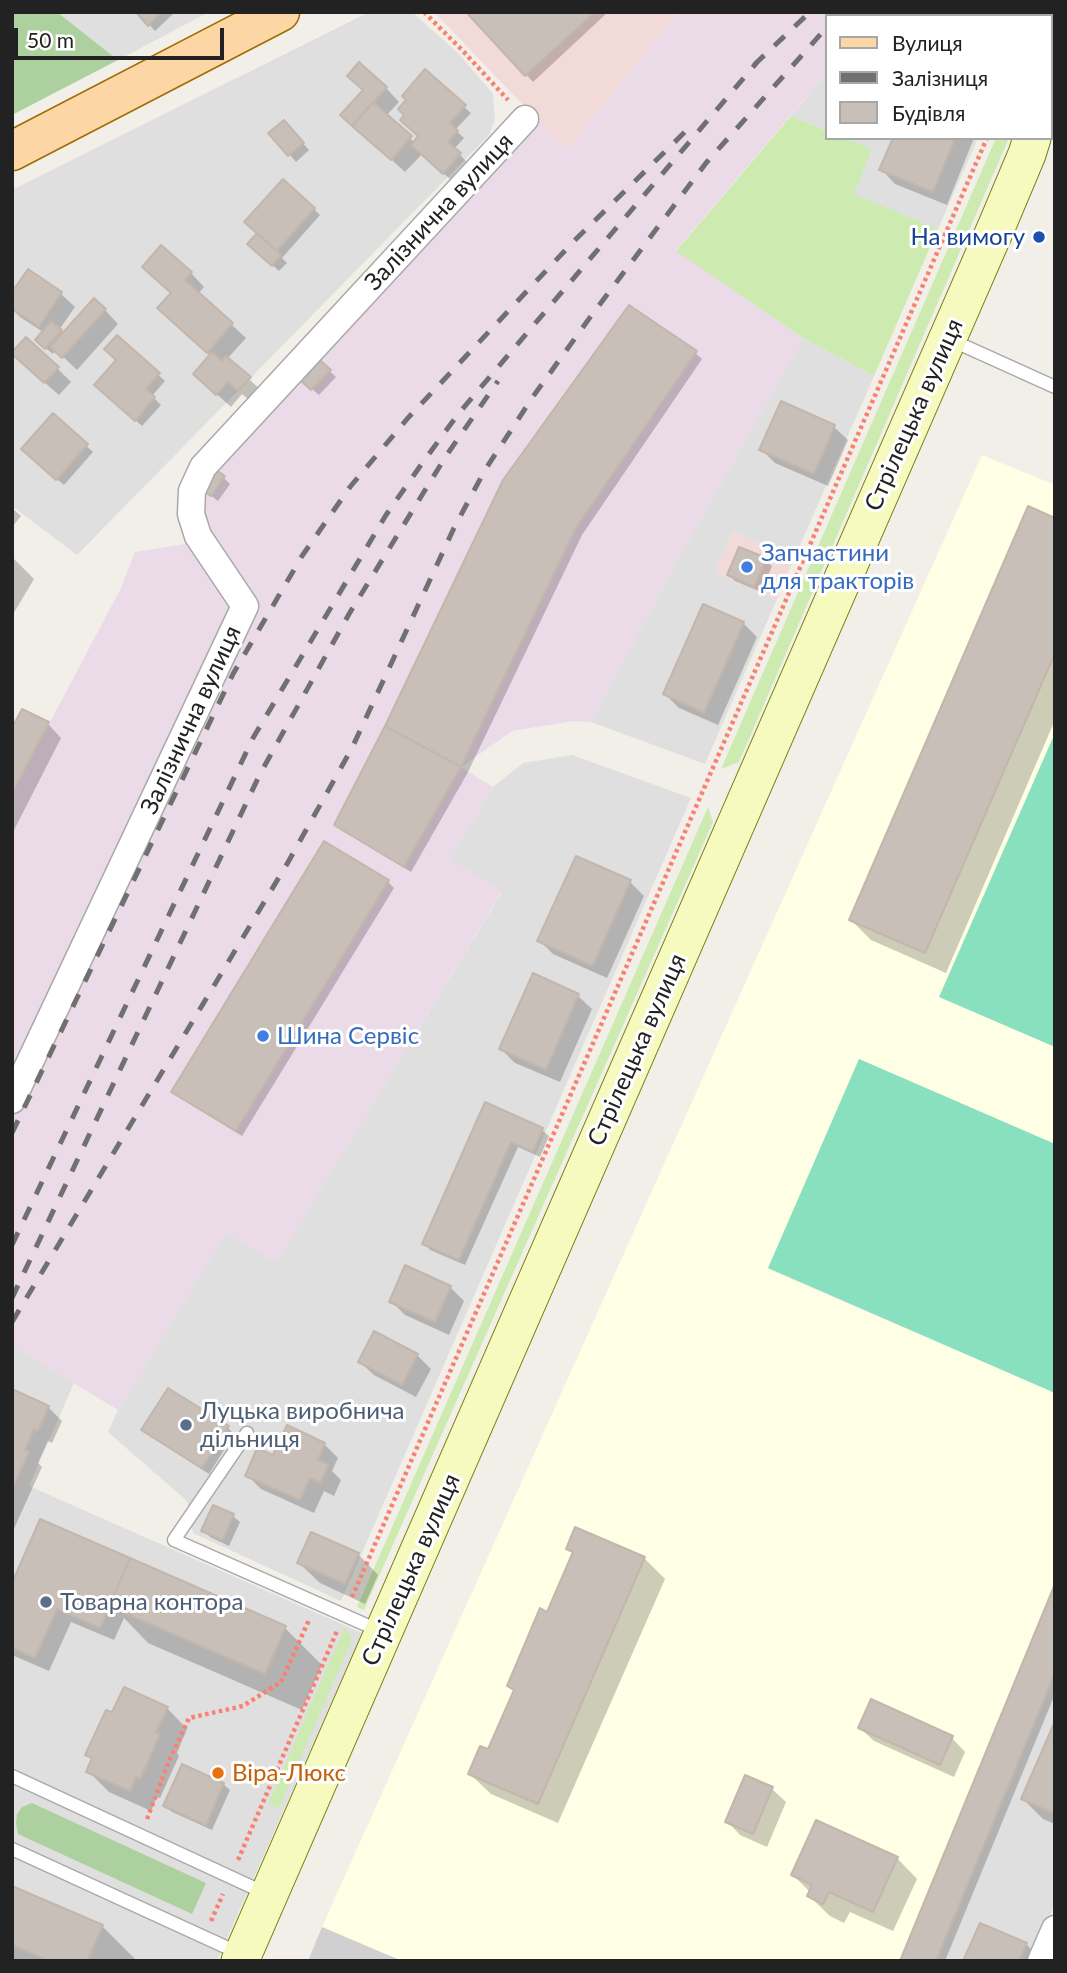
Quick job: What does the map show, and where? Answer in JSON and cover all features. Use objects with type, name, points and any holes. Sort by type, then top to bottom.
[{"type":"main road","points":[[12,151],[280,12]]},
{"type":"street","name":"Залізнична вулиця","points":[[12,1100],[245,606],[198,536],[191,514],[192,491],[204,467],[525,119]]},
{"type":"street","name":"Стрілецька вулиця","points":[[241,1958],[1031,140]]},
{"type":"street","points":[[1041,1961],[1055,1929]]},
{"type":"lane","points":[[947,339],[1055,387]]},
{"type":"lane","points":[[247,1433],[174,1539],[383,1632]]},
{"type":"lane","points":[[12,1776],[269,1895]]},
{"type":"lane","points":[[12,1849],[241,1958]]},
{"type":"path","points":[[424,12],[525,119]]},
{"type":"path","points":[[233,1871],[986,140]]},
{"type":"path","points":[[141,1835],[169,1761],[189,1718],[243,1706],[281,1682],[317,1603]]},
{"type":"path","points":[[211,1922],[228,1884]]},
{"type":"shaded area","points":[[57,12],[209,12],[118,60]]},
{"type":"shaded area","points":[[369,12],[412,12],[459,54],[493,94],[495,120],[489,135],[77,555],[12,506],[12,190]]},
{"type":"shaded area","points":[[434,12],[678,12],[567,151]]},
{"type":"shaded area","points":[[678,12],[1009,12],[825,14],[825,75],[676,250],[803,338],[679,557],[591,722],[573,721],[512,731],[461,767],[493,787],[449,859],[502,891],[276,1263],[226,1233],[118,1410],[16,1348],[12,1356],[12,794],[121,588],[135,552],[185,544],[204,527],[199,513],[210,471],[537,119],[567,150]]},
{"type":"shaded area","points":[[825,75],[825,130],[791,116]]},
{"type":"shaded area","points":[[844,140],[977,140],[938,229],[853,194]]},
{"type":"shaded area","points":[[803,338],[874,376],[794,559],[733,532],[715,572],[777,599],[705,764],[591,722],[679,557]]},
{"type":"shaded area","points":[[982,455],[1055,485],[1055,733],[940,997],[1055,1047],[1055,1144],[859,1059],[768,1269],[1055,1393],[1055,1584],[900,1961],[402,1961],[322,1927]]},
{"type":"shaded area","points":[[733,532],[794,559],[777,599],[715,572]]},
{"type":"shaded area","points":[[572,755],[691,798],[341,1601],[193,1533],[187,1501],[108,1432],[118,1410],[226,1232],[276,1262],[502,892],[449,859],[493,787],[523,763]]},
{"type":"shaded area","points":[[16,1347],[74,1383],[29,1486],[362,1633],[217,1961],[12,1961],[12,1356]]},
{"type":"shaded area","points":[[1055,1584],[1055,1904],[1030,1961],[900,1961]]},
{"type":"shaded area","points":[[322,1927],[402,1961],[308,1961]]},
{"type":"green space","points":[[12,12],[57,12],[118,60],[12,115]]},
{"type":"green space","points":[[791,116],[825,130],[825,140],[849,140],[872,149],[854,194],[938,229],[874,376],[803,338],[676,251]]},
{"type":"green space","points":[[995,140],[1008,140],[739,762],[721,769]]},
{"type":"green space","points":[[1055,733],[1055,1047],[939,997]]},
{"type":"green space","points":[[708,807],[713,822],[364,1610],[357,1607]]},
{"type":"green space","points":[[859,1059],[1055,1144],[1055,1393],[768,1268]]},
{"type":"green space","points":[[345,1627],[352,1640],[279,1808],[268,1804]]},
{"type":"green space","points":[[32,1803],[206,1883],[192,1914],[18,1834],[17,1814],[22,1807]]},
{"type":"building","points":[[136,12],[162,12],[148,26]]},
{"type":"building","points":[[466,12],[595,12],[525,76]]},
{"type":"building","points":[[937,12],[1009,12],[1008,14]]},
{"type":"building","points":[[359,62],[387,87],[352,126],[340,115],[363,90],[347,76]]},
{"type":"building","points":[[425,69],[466,105],[450,123],[458,131],[448,142],[461,153],[443,174],[411,145],[418,136],[400,120],[404,115],[398,109],[406,100],[402,96]]},
{"type":"building","points":[[373,102],[412,136],[391,160],[352,126]]},
{"type":"building","points":[[284,120],[304,143],[288,156],[268,133]]},
{"type":"building","points":[[892,140],[954,140],[933,192],[879,170]]},
{"type":"building","points":[[283,179],[315,208],[277,251],[244,222]]},
{"type":"building","points":[[257,233],[281,255],[272,266],[247,244]]},
{"type":"building","points":[[161,245],[192,272],[185,280],[233,323],[207,353],[157,308],[171,293],[142,267]]},
{"type":"building","points":[[28,269],[62,292],[39,327],[12,309],[12,292]]},
{"type":"building","points":[[94,298],[106,309],[62,358],[50,347]]},
{"type":"building","points":[[629,305],[697,351],[576,528],[461,767],[385,726],[503,480]]},
{"type":"building","points":[[51,321],[62,330],[45,349],[35,340]]},
{"type":"building","points":[[117,335],[160,373],[146,389],[155,397],[135,421],[94,385],[116,360],[104,349]]},
{"type":"building","points":[[26,337],[59,367],[44,383],[12,354]]},
{"type":"building","points":[[212,352],[222,361],[226,356],[251,377],[238,391],[228,382],[216,395],[193,374]]},
{"type":"building","points":[[320,360],[331,370],[311,390],[301,381]]},
{"type":"building","points":[[781,401],[835,425],[814,474],[759,450]]},
{"type":"building","points":[[53,413],[88,444],[56,480],[21,449]]},
{"type":"building","points":[[213,468],[225,476],[211,496],[199,488]]},
{"type":"building","points":[[1028,506],[1055,518],[1055,653],[925,953],[849,920]]},
{"type":"building","name":"Запчастини для тракторів","points":[[739,547],[767,558],[754,587],[727,575]]},
{"type":"building","points":[[703,604],[744,622],[704,713],[663,694]]},
{"type":"building","points":[[22,709],[49,722],[12,794],[12,728]]},
{"type":"building","points":[[385,726],[461,767],[404,867],[334,825]]},
{"type":"building","points":[[324,841],[389,880],[236,1131],[171,1092]]},
{"type":"building","points":[[576,856],[631,880],[593,966],[537,941]]},
{"type":"building","points":[[533,973],[579,994],[546,1070],[499,1049]]},
{"type":"building","points":[[485,1102],[543,1128],[533,1152],[511,1142],[459,1260],[422,1244]]},
{"type":"building","points":[[405,1265],[451,1286],[435,1322],[389,1302]]},
{"type":"building","points":[[374,1331],[418,1354],[402,1385],[358,1362]]},
{"type":"building","points":[[168,1388],[229,1426],[202,1468],[141,1430]]},
{"type":"building","points":[[12,1389],[49,1406],[38,1431],[34,1429],[25,1450],[29,1452],[12,1489]]},
{"type":"building","points":[[287,1425],[325,1443],[318,1460],[329,1465],[320,1483],[310,1478],[300,1500],[245,1476],[257,1448],[273,1455]]},
{"type":"building","points":[[213,1505],[234,1514],[223,1540],[201,1531]]},
{"type":"building","points":[[40,1519],[130,1558],[100,1628],[57,1609],[35,1658],[12,1648],[12,1583]]},
{"type":"building","points":[[575,1527],[645,1557],[538,1804],[468,1774],[480,1746],[488,1749],[514,1690],[507,1686],[540,1608],[547,1612],[573,1552],[566,1549]]},
{"type":"building","points":[[311,1532],[359,1553],[345,1584],[297,1563]]},
{"type":"building","points":[[130,1558],[286,1626],[265,1674],[109,1606]]},
{"type":"building","points":[[1055,1584],[1055,1673],[936,1961],[900,1961]]},
{"type":"building","points":[[124,1687],[168,1707],[156,1732],[160,1734],[150,1757],[140,1779],[136,1777],[130,1791],[86,1772],[92,1758],[85,1755],[106,1710],[112,1712]]},
{"type":"building","points":[[871,1699],[953,1736],[940,1765],[858,1728]]},
{"type":"building","points":[[1055,1721],[1055,1814],[1021,1799]]},
{"type":"building","points":[[182,1764],[224,1783],[206,1825],[163,1806]]},
{"type":"building","points":[[745,1775],[773,1787],[753,1834],[725,1822]]},
{"type":"building","points":[[816,1820],[898,1857],[873,1912],[829,1892],[823,1904],[807,1896],[812,1885],[791,1875]]},
{"type":"building","points":[[12,1886],[103,1925],[87,1961],[49,1961],[12,1945]]},
{"type":"building","points":[[980,1923],[1027,1943],[1019,1961],[963,1961]]},
{"type":"railway","points":[[754,65],[810,12]]},
{"type":"railway","points":[[12,1322],[287,864],[352,748],[454,528],[485,470],[532,398],[591,316],[706,163],[825,29]]},
{"type":"railway","points":[[12,1245],[253,738],[386,515],[459,413],[759,60]]},
{"type":"railway","points":[[12,1133],[233,674],[302,556],[350,487],[407,419],[573,242],[691,126]]},
{"type":"railway","points":[[12,1298],[260,774],[349,614],[446,456],[498,381]]},
{"type":"place","name":"На вимогу","points":[[1039,237]]},
{"type":"place","name":"Запчастини для тракторів","points":[[747,567]]},
{"type":"place","name":"Шина Сервіс","points":[[263,1036]]},
{"type":"place","name":"Луцька виробнича дільниця","points":[[186,1425]]},
{"type":"place","name":"Товарна контора","points":[[46,1602]]},
{"type":"place","name":"Віра-Люкс","points":[[218,1773]]}]
